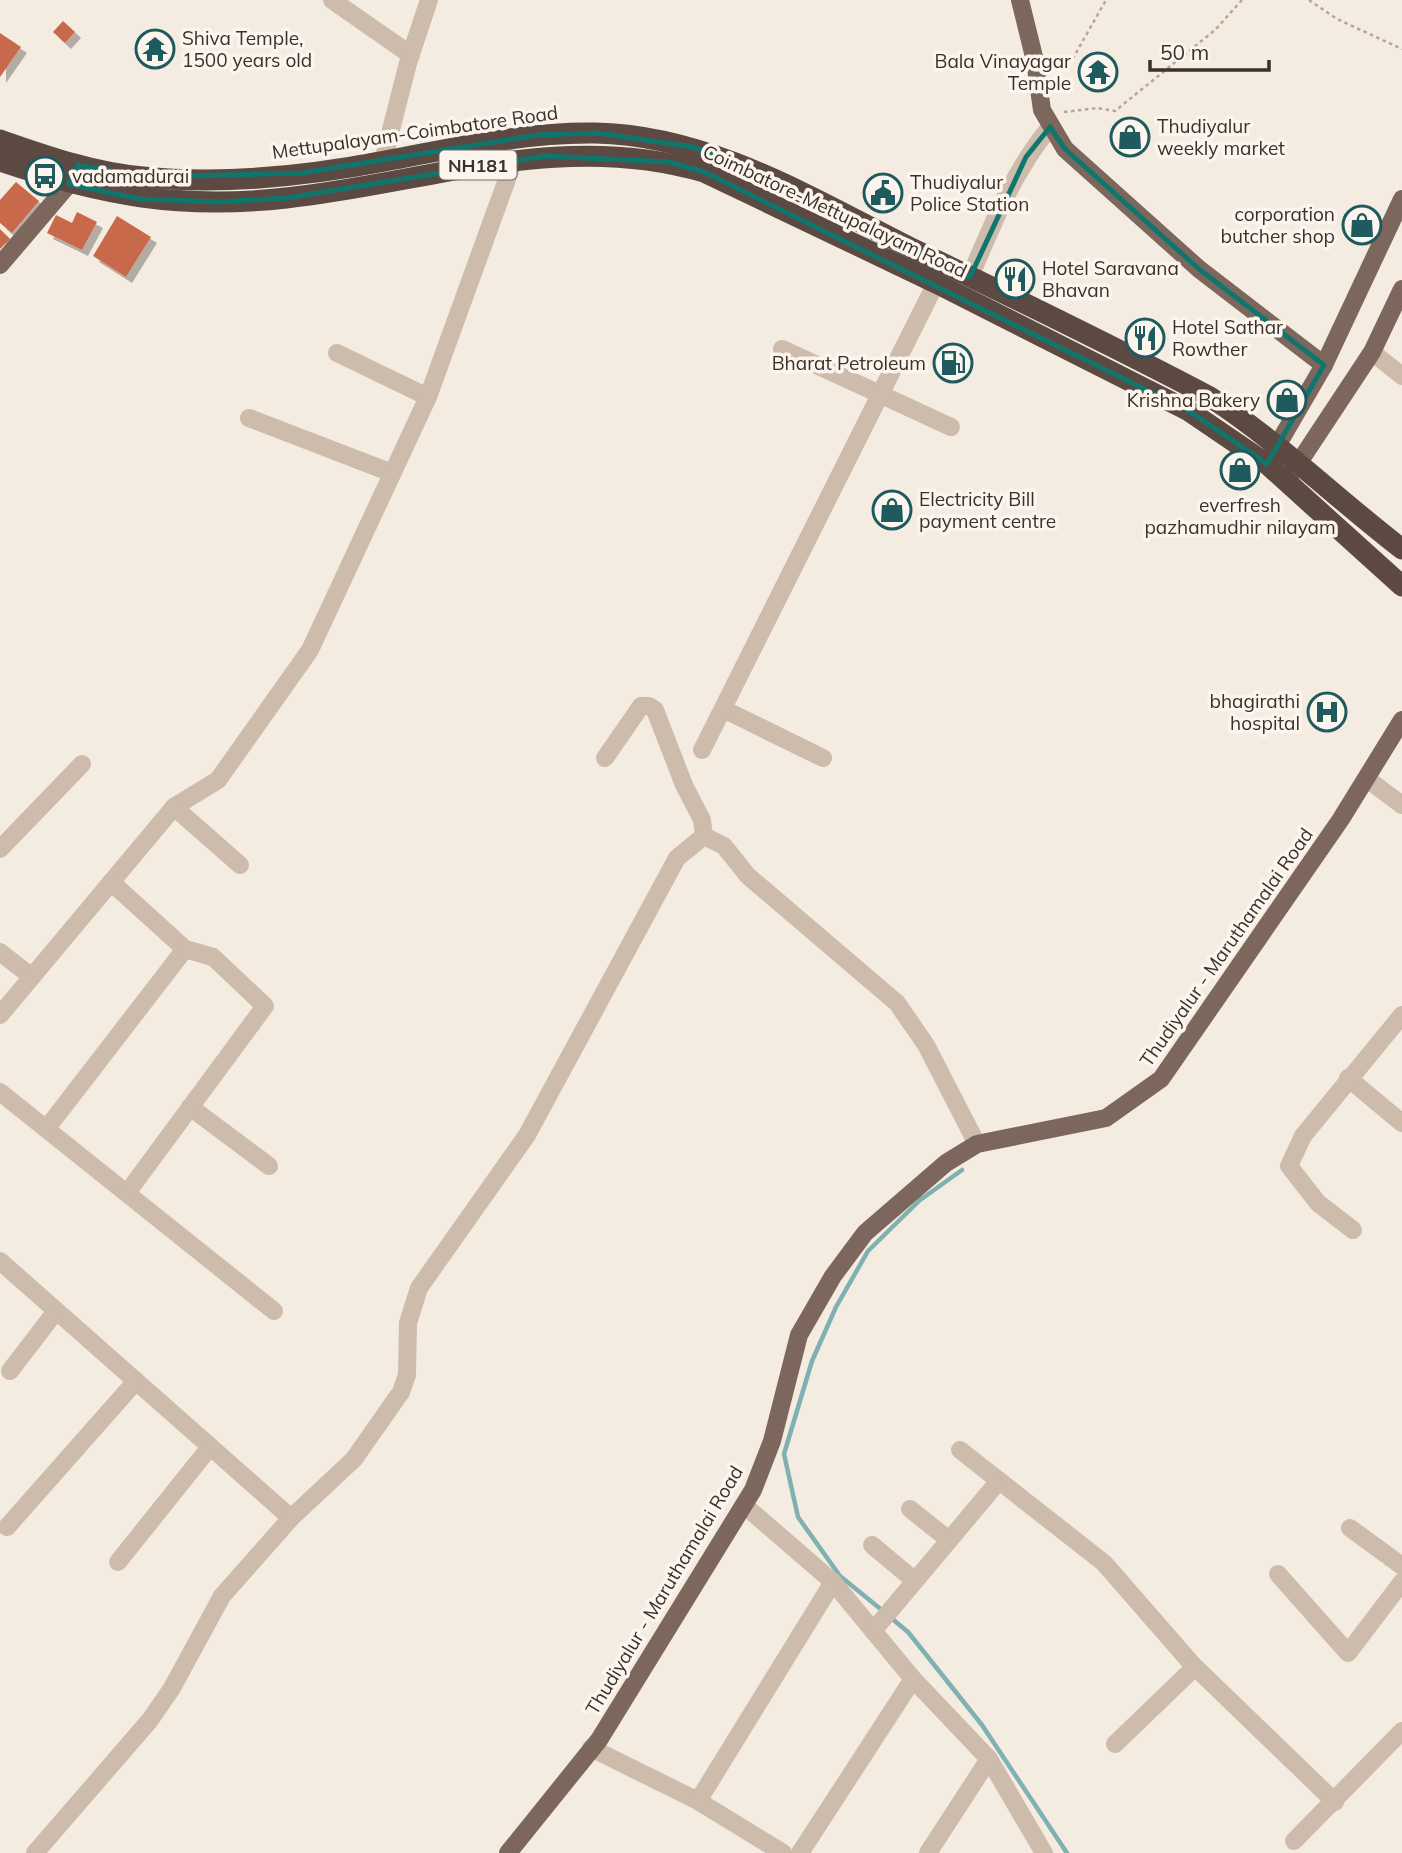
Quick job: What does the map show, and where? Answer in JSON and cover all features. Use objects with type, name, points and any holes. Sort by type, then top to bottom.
[{"type":"highway","name":"Mettupalayam-Coimbatore Road","points":[[0,140],[74,174],[213,179],[302,173],[538,135],[597,133],[693,147],[735,163],[1210,397],[1278,445],[1337,499],[1402,549]]},
{"type":"highway","name":"Coimbatore-Mettupalayam Road","points":[[0,161],[74,174],[140,199],[220,202],[286,198],[545,156],[632,157],[669,162],[704,172],[936,283],[1189,411],[1267,464],[1402,586]]},
{"type":"main road","points":[[1020,0],[1035,61],[1042,110],[1065,149],[1199,269],[1324,365]]},
{"type":"main road","points":[[0,265],[74,174]]},
{"type":"main road","points":[[1267,464],[1324,365],[1401,205]]},
{"type":"main road","points":[[1286,482],[1372,352],[1402,289]]},
{"type":"main road","name":"Thudiyalur - Maruthamalai Road","points":[[508,1853],[591,1748],[753,1490],[772,1441],[799,1335],[833,1276],[865,1233],[903,1198],[977,1144],[1106,1118],[1161,1079],[1367,779],[1402,720]]},
{"type":"street","points":[[332,0],[411,55]]},
{"type":"street","points":[[383,161],[411,55],[429,0]]},
{"type":"street","points":[[970,277],[999,209],[1026,157],[1051,127]]},
{"type":"street","points":[[0,1015],[174,807],[218,780],[310,650],[428,397],[514,160]]},
{"type":"street","points":[[702,750],[936,283]]},
{"type":"street","points":[[782,349],[951,427]]},
{"type":"street","points":[[1372,352],[1402,376]]},
{"type":"street","points":[[337,354],[428,397]]},
{"type":"street","points":[[249,418],[392,473]]},
{"type":"street","points":[[606,758],[642,706],[655,710],[684,785],[702,820],[704,836]]},
{"type":"street","points":[[723,709],[823,758]]},
{"type":"street","points":[[0,849],[82,764]]},
{"type":"street","points":[[1367,779],[1402,805]]},
{"type":"street","points":[[174,807],[240,865]]},
{"type":"street","points":[[704,836],[724,846],[748,876],[897,1003],[926,1045],[977,1144]]},
{"type":"street","points":[[35,1853],[150,1720],[172,1688],[222,1596],[291,1518],[354,1459],[401,1392],[407,1375],[408,1324],[419,1288],[527,1135],[677,858],[704,836]]},
{"type":"street","points":[[111,882],[185,948],[213,957],[265,1006],[127,1193]]},
{"type":"street","points":[[47,1128],[185,948]]},
{"type":"street","points":[[0,952],[32,977]]},
{"type":"street","points":[[1353,1230],[1318,1203],[1289,1166],[1303,1136],[1348,1078],[1402,1016]]},
{"type":"street","points":[[1348,1078],[1402,1123]]},
{"type":"street","points":[[0,1092],[274,1311]]},
{"type":"street","points":[[190,1107],[269,1167]]},
{"type":"street","points":[[0,1261],[291,1518]]},
{"type":"street","points":[[10,1371],[56,1311]]},
{"type":"street","points":[[7,1528],[136,1381]]},
{"type":"street","points":[[118,1562],[210,1447]]},
{"type":"street","points":[[960,1450],[1104,1563],[1195,1667],[1335,1802]]},
{"type":"street","points":[[882,1620],[998,1482]]},
{"type":"street","points":[[744,1505],[833,1582],[882,1620],[913,1679],[989,1759],[1044,1853]]},
{"type":"street","points":[[910,1508],[949,1540]]},
{"type":"street","points":[[1350,1528],[1402,1566]]},
{"type":"street","points":[[872,1545],[915,1581]]},
{"type":"street","points":[[1278,1574],[1348,1653],[1402,1582]]},
{"type":"street","points":[[698,1801],[833,1582]]},
{"type":"street","points":[[1115,1744],[1195,1667]]},
{"type":"street","points":[[800,1853],[913,1679]]},
{"type":"street","points":[[1294,1841],[1402,1731]]},
{"type":"street","points":[[591,1748],[698,1801],[783,1853]]},
{"type":"street","points":[[928,1853],[989,1759]]},
{"type":"path","points":[[1035,61],[1072,60],[1106,0]]},
{"type":"path","points":[[1042,110],[1070,113],[1097,108],[1115,111],[1215,30],[1242,0]]},
{"type":"path","points":[[1309,0],[1337,19],[1402,49]]},
{"type":"highlighted area","points":[[1050,127],[1065,149],[1199,269],[1324,365],[1267,464],[1189,411],[704,172],[669,162],[545,156],[286,198],[220,202],[140,199],[69,184],[78,165],[143,177],[302,173],[538,135],[597,133],[693,147],[735,163],[970,277],[1026,157]]},
{"type":"building","points":[[63,21],[75,32],[65,43],[53,32]]},
{"type":"building","points":[[0,33],[21,47],[0,77]]},
{"type":"building","points":[[16,182],[39,201],[12,233],[0,223],[0,200]]},
{"type":"building","points":[[77,212],[97,222],[82,250],[47,233],[56,215],[72,223]]},
{"type":"building","points":[[117,216],[151,237],[126,277],[93,256]]},
{"type":"building","points":[[0,229],[10,239],[0,249]]},
{"type":"waterway","points":[[883,1611],[840,1576],[798,1517],[784,1454],[812,1361],[836,1307],[868,1251],[920,1200],[962,1170]]},
{"type":"waterway","points":[[890,1617],[908,1632],[982,1725],[1067,1853]]},
{"type":"place","name":"Shiva Temple, 1500 years old","points":[[155,49]]},
{"type":"place","name":"Bala Vinayagar Temple","points":[[1098,72]]},
{"type":"place","name":"Thudiyalur weekly market","points":[[1130,137]]},
{"type":"place","name":"vadamadurai","points":[[45,176]]},
{"type":"place","name":"Thudiyalur Police Station","points":[[883,193]]},
{"type":"place","name":"corporation butcher shop","points":[[1362,225]]},
{"type":"place","name":"Hotel Saravana Bhavan","points":[[1015,279]]},
{"type":"place","name":"Hotel Sathar Rowther","points":[[1145,338]]},
{"type":"place","name":"Bharat Petroleum","points":[[953,363]]},
{"type":"place","name":"Krishna Bakery","points":[[1287,400]]},
{"type":"place","name":"everfresh pazhamudhir nilayam","points":[[1240,470]]},
{"type":"place","name":"Electricity Bill payment centre","points":[[892,510]]},
{"type":"place","name":"bhagirathi hospital","points":[[1327,712]]}]
